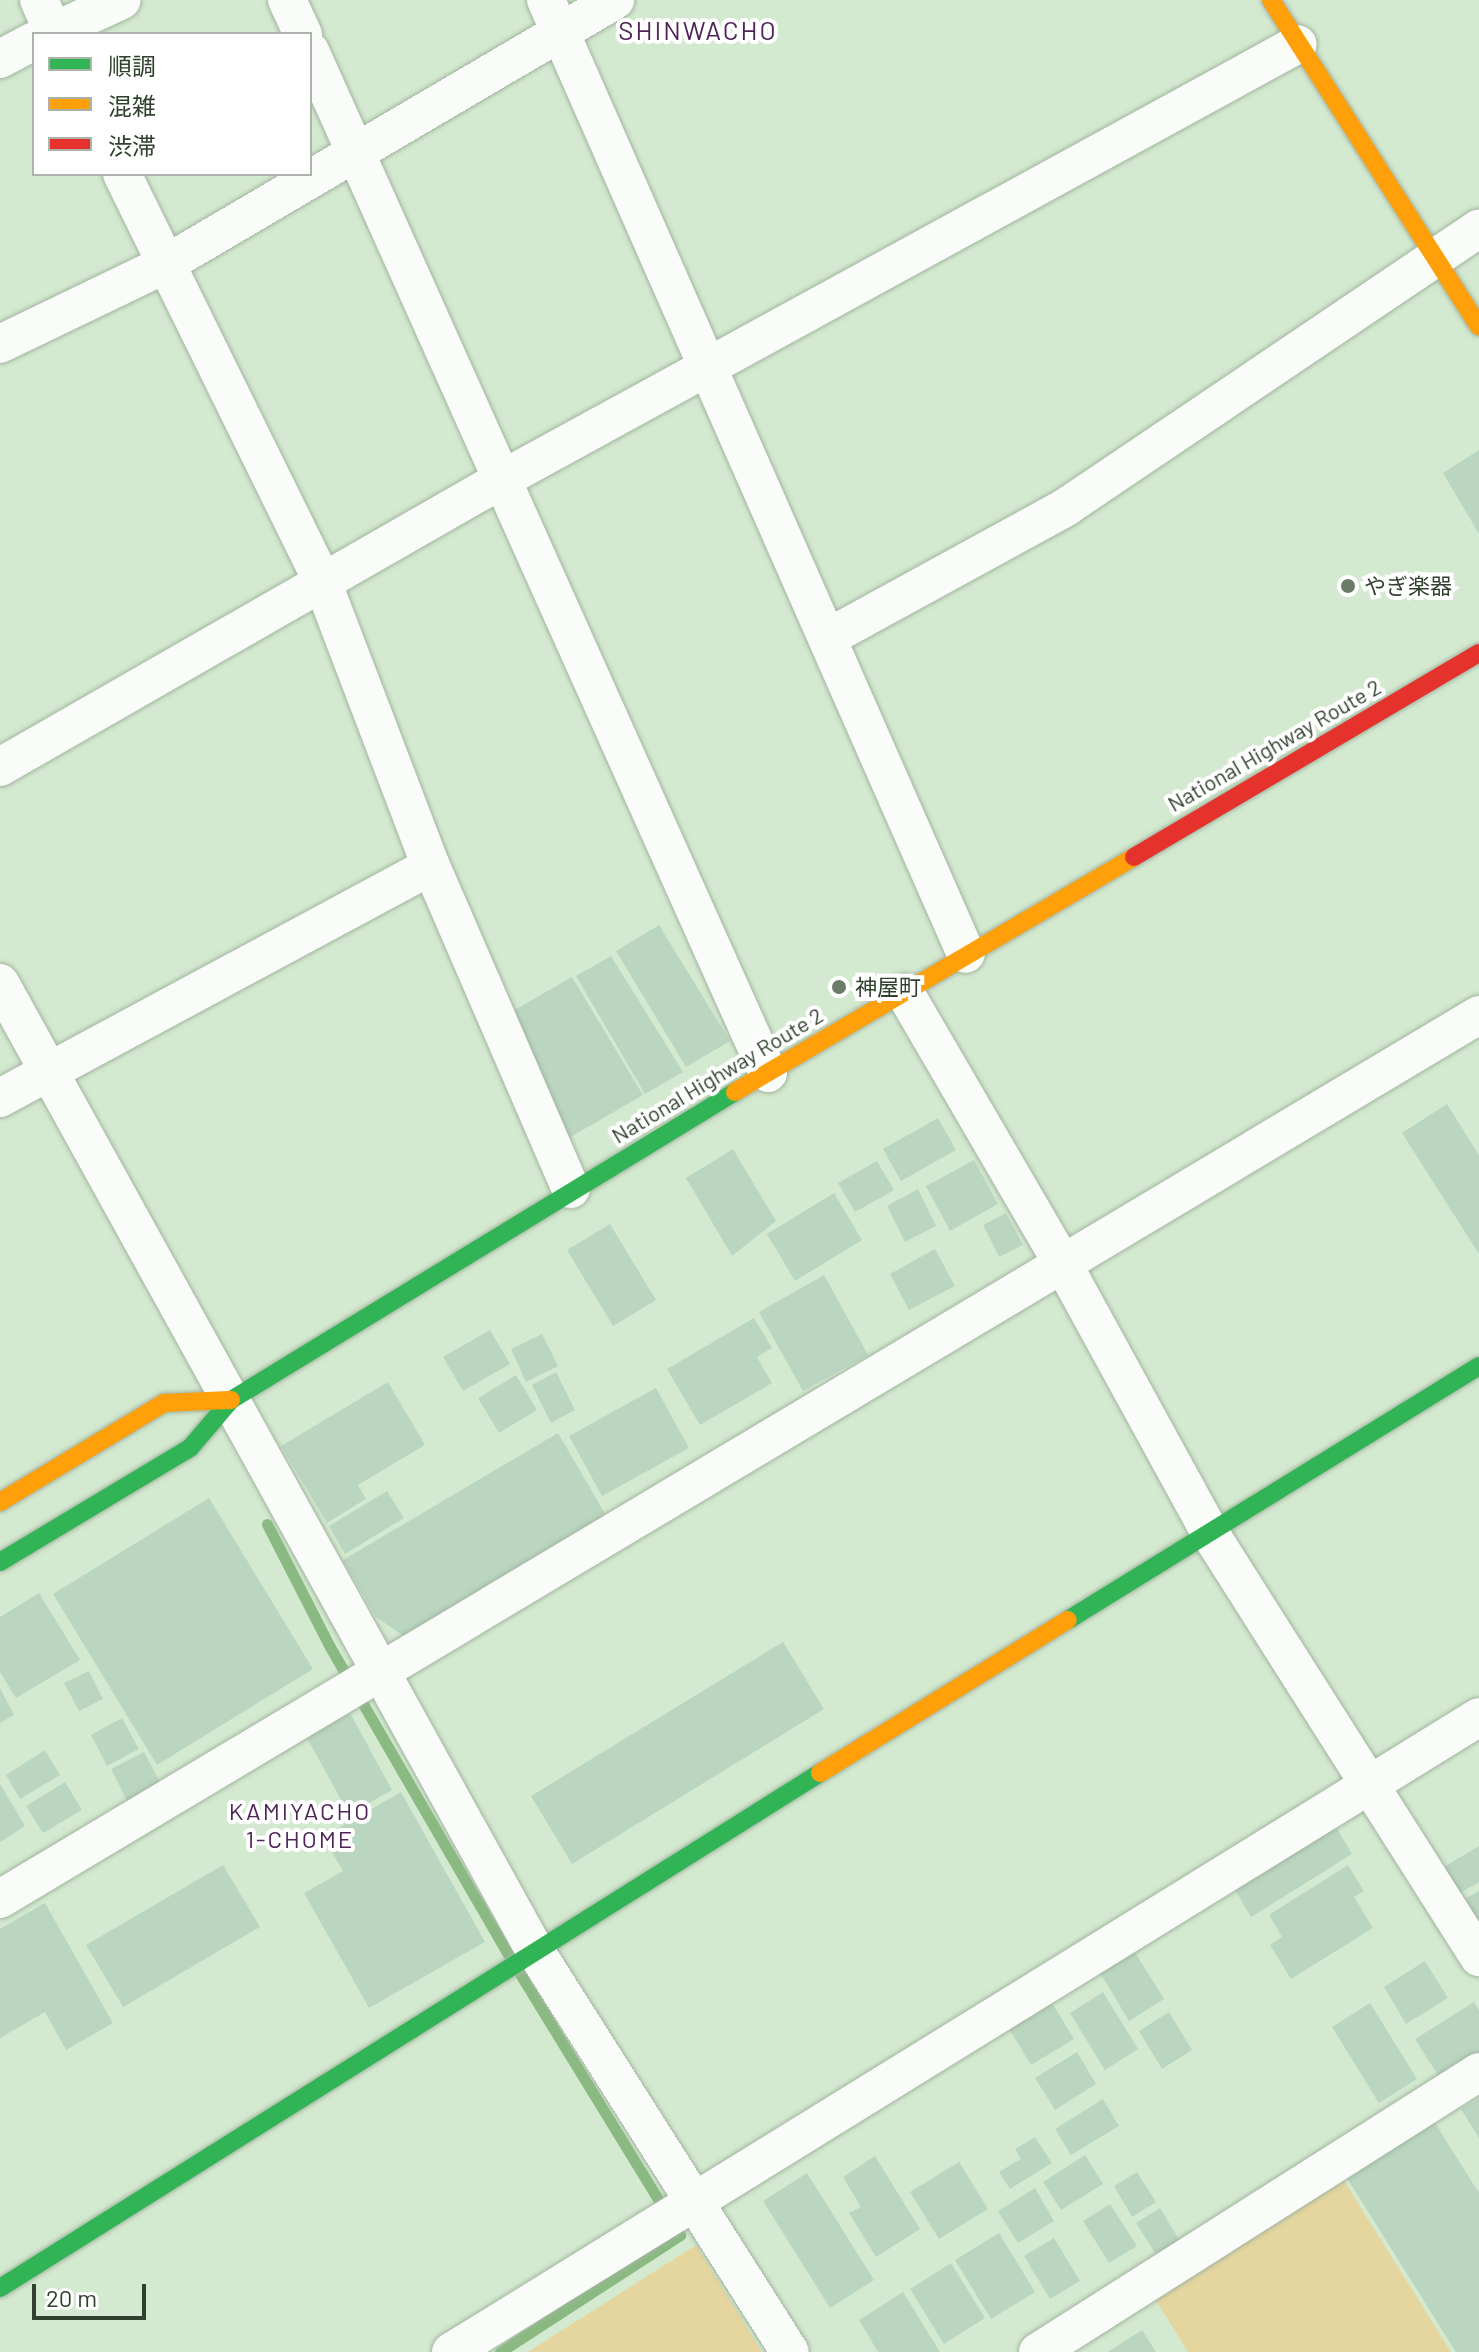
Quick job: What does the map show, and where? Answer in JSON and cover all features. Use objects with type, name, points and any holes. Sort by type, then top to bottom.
[{"type":"main road","points":[[1271,0],[1479,326]]},
{"type":"main road","name":"National Highway Route 2","points":[[0,1562],[190,1448],[231,1400],[571,1189],[1479,653]]},
{"type":"main road","points":[[0,2288],[534,1949],[1211,1535],[1479,1366]]},
{"type":"main road","name":"National Highway Route 2","points":[[0,1502],[164,1403],[231,1400]]},
{"type":"street","points":[[46,28],[122,0]]},
{"type":"street","points":[[287,0],[302,32]]},
{"type":"street","points":[[0,344],[166,264],[356,155],[553,15],[615,0]]},
{"type":"street","points":[[553,15],[966,954]]},
{"type":"street","points":[[0,59],[32,37]]},
{"type":"street","points":[[0,767],[501,480],[1298,44]]},
{"type":"street","points":[[312,56],[768,1073]]},
{"type":"street","points":[[123,176],[322,581],[431,866],[571,1189]]},
{"type":"street","points":[[829,637],[1066,507],[1479,228]]},
{"type":"street","points":[[0,1098],[431,866]]},
{"type":"street","points":[[0,983],[383,1668],[534,1949],[790,2352]]},
{"type":"street","points":[[905,993],[1064,1266],[1211,1535],[1479,1957]]},
{"type":"street","points":[[0,1899],[383,1668],[1064,1266],[1479,1015]]},
{"type":"street","points":[[451,2352],[1479,1717]]},
{"type":"street","points":[[1038,2352],[1479,2072]]},
{"type":"shaded area","points":[[1343,2179],[1451,2352],[1188,2352],[1155,2299]]},
{"type":"shaded area","points":[[696,2245],[762,2352],[528,2352]]},
{"type":"building","points":[[1479,450],[1479,534],[1443,473]]},
{"type":"building","points":[[659,925],[730,1041],[686,1067],[616,951]]},
{"type":"building","points":[[611,956],[683,1072],[645,1094],[576,976]]},
{"type":"building","points":[[572,977],[643,1095],[569,1138],[511,1012]]},
{"type":"building","points":[[1447,1104],[1479,1155],[1479,1254],[1402,1133]]},
{"type":"building","points":[[938,1118],[956,1150],[901,1181],[883,1149]]},
{"type":"building","points":[[733,1149],[776,1221],[732,1256],[686,1178]]},
{"type":"building","points":[[974,1160],[998,1204],[950,1231],[926,1186]]},
{"type":"building","points":[[877,1161],[894,1190],[855,1212],[838,1183]]},
{"type":"building","points":[[918,1189],[936,1226],[905,1242],[887,1206]]},
{"type":"building","points":[[834,1193],[862,1240],[795,1281],[767,1234]]},
{"type":"building","points":[[1006,1213],[1023,1245],[999,1257],[983,1225]]},
{"type":"building","points":[[610,1224],[656,1300],[613,1326],[567,1250]]},
{"type":"building","points":[[935,1249],[955,1286],[909,1310],[890,1274]]},
{"type":"building","points":[[824,1275],[868,1355],[803,1391],[759,1312]]},
{"type":"building","points":[[754,1318],[772,1348],[757,1357],[772,1383],[700,1425],[667,1369]]},
{"type":"building","points":[[490,1330],[510,1364],[463,1391],[443,1357]]},
{"type":"building","points":[[542,1334],[558,1366],[526,1382],[511,1349]]},
{"type":"building","points":[[556,1372],[575,1410],[551,1423],[532,1385]]},
{"type":"building","points":[[516,1375],[537,1410],[499,1433],[478,1398]]},
{"type":"building","points":[[388,1382],[425,1445],[358,1485],[366,1499],[327,1523],[281,1446]]},
{"type":"building","points":[[656,1388],[689,1448],[602,1496],[569,1436]]},
{"type":"building","points":[[558,1433],[607,1517],[405,1637],[376,1617],[343,1560]]},
{"type":"building","points":[[387,1491],[404,1518],[345,1554],[329,1526]]},
{"type":"building","points":[[209,1498],[313,1669],[157,1765],[53,1594]]},
{"type":"building","points":[[39,1593],[80,1660],[16,1698],[0,1672],[0,1617]]},
{"type":"building","points":[[783,1642],[824,1709],[572,1864],[531,1796]]},
{"type":"building","points":[[89,1671],[103,1699],[79,1711],[64,1683]]},
{"type":"building","points":[[0,1688],[14,1715],[0,1723]]},
{"type":"building","points":[[350,1713],[392,1790],[349,1814],[307,1738]]},
{"type":"building","points":[[122,1718],[139,1749],[107,1766],[91,1735]]},
{"type":"building","points":[[45,1750],[60,1775],[20,1799],[6,1775]]},
{"type":"building","points":[[144,1752],[162,1786],[128,1803],[111,1769]]},
{"type":"building","points":[[65,1782],[82,1810],[43,1833],[26,1806]]},
{"type":"building","points":[[0,1784],[25,1826],[0,1842]]},
{"type":"building","points":[[401,1792],[485,1942],[369,2008],[304,1893],[343,1871],[323,1837]]},
{"type":"building","points":[[1336,1827],[1352,1854],[1251,1917],[1235,1890]]},
{"type":"building","points":[[1479,1846],[1479,1882],[1458,1894],[1442,1868]]},
{"type":"building","points":[[223,1865],[260,1927],[123,2007],[86,1945]]},
{"type":"building","points":[[1348,1865],[1364,1891],[1354,1897],[1373,1928],[1291,1979],[1270,1945],[1282,1937],[1269,1915]]},
{"type":"building","points":[[1479,1891],[1479,1924],[1465,1899]]},
{"type":"building","points":[[45,1903],[113,2023],[66,2050],[45,2012],[0,2038],[0,1929]]},
{"type":"building","points":[[1133,1949],[1164,1999],[1129,2021],[1099,1971]]},
{"type":"building","points":[[1425,1961],[1448,1998],[1406,2024],[1384,1987]]},
{"type":"building","points":[[1103,1992],[1138,2049],[1105,2070],[1070,2013]]},
{"type":"building","points":[[1051,2001],[1074,2039],[1031,2065],[1008,2027]]},
{"type":"building","points":[[1474,2002],[1479,2010],[1479,2056],[1441,2080],[1415,2039]]},
{"type":"building","points":[[1370,2003],[1417,2079],[1379,2103],[1332,2027]]},
{"type":"building","points":[[1169,2012],[1192,2050],[1162,2069],[1139,2031]]},
{"type":"building","points":[[1077,2052],[1096,2084],[1055,2110],[1035,2078]]},
{"type":"building","points":[[1479,2098],[1479,2138],[1461,2109]]},
{"type":"building","points":[[1103,2099],[1119,2126],[1071,2155],[1055,2129]]},
{"type":"building","points":[[1435,2123],[1479,2193],[1479,2352],[1456,2352],[1347,2178]]},
{"type":"building","points":[[1035,2137],[1052,2163],[1010,2189],[999,2172],[1021,2159],[1015,2149]]},
{"type":"building","points":[[1085,2155],[1103,2184],[1061,2210],[1043,2182]]},
{"type":"building","points":[[875,2156],[920,2229],[876,2257],[849,2213],[861,2207],[843,2177]]},
{"type":"building","points":[[959,2162],[988,2209],[939,2239],[910,2192]]},
{"type":"building","points":[[1137,2172],[1156,2202],[1132,2217],[1114,2186]]},
{"type":"building","points":[[807,2173],[874,2280],[830,2308],[763,2201]]},
{"type":"building","points":[[1035,2188],[1054,2221],[1018,2243],[998,2211]]},
{"type":"building","points":[[1110,2204],[1137,2246],[1109,2263],[1083,2221]]},
{"type":"building","points":[[1160,2208],[1180,2241],[1157,2256],[1136,2223]]},
{"type":"building","points":[[999,2233],[1035,2292],[991,2319],[955,2260]]},
{"type":"building","points":[[1054,2238],[1080,2281],[1050,2299],[1024,2256]]},
{"type":"building","points":[[951,2263],[985,2318],[944,2344],[910,2289]]},
{"type":"building","points":[[903,2292],[940,2352],[878,2352],[859,2320]]},
{"type":"building","points":[[1142,2330],[1156,2352],[1108,2352]]},
{"type":"waterway","points":[[267,1524],[330,1647],[508,1954]]},
{"type":"waterway","points":[[500,2352],[680,2235],[517,1969]]},
{"type":"traffic: fast","points":[[0,1562],[190,1448],[231,1400],[735,1092]]},
{"type":"traffic: fast","points":[[1068,1620],[1479,1366]]},
{"type":"traffic: fast","points":[[0,2288],[820,1773]]},
{"type":"traffic: slow","points":[[1271,0],[1479,326]]},
{"type":"traffic: slow","points":[[735,1092],[1134,857]]},
{"type":"traffic: slow","points":[[0,1502],[164,1403],[231,1400]]},
{"type":"traffic: slow","points":[[820,1773],[1068,1620]]},
{"type":"traffic: jam","points":[[1134,857],[1479,653]]},
{"type":"place","name":"やぎ楽器","points":[[1348,586]]},
{"type":"place","name":"神屋町","points":[[839,987]]},
{"type":"district","name":"SHINWACHO","points":[[698,30]]},
{"type":"district","name":"KAMIYACHO 1-CHOME","points":[[300,1825]]}]
